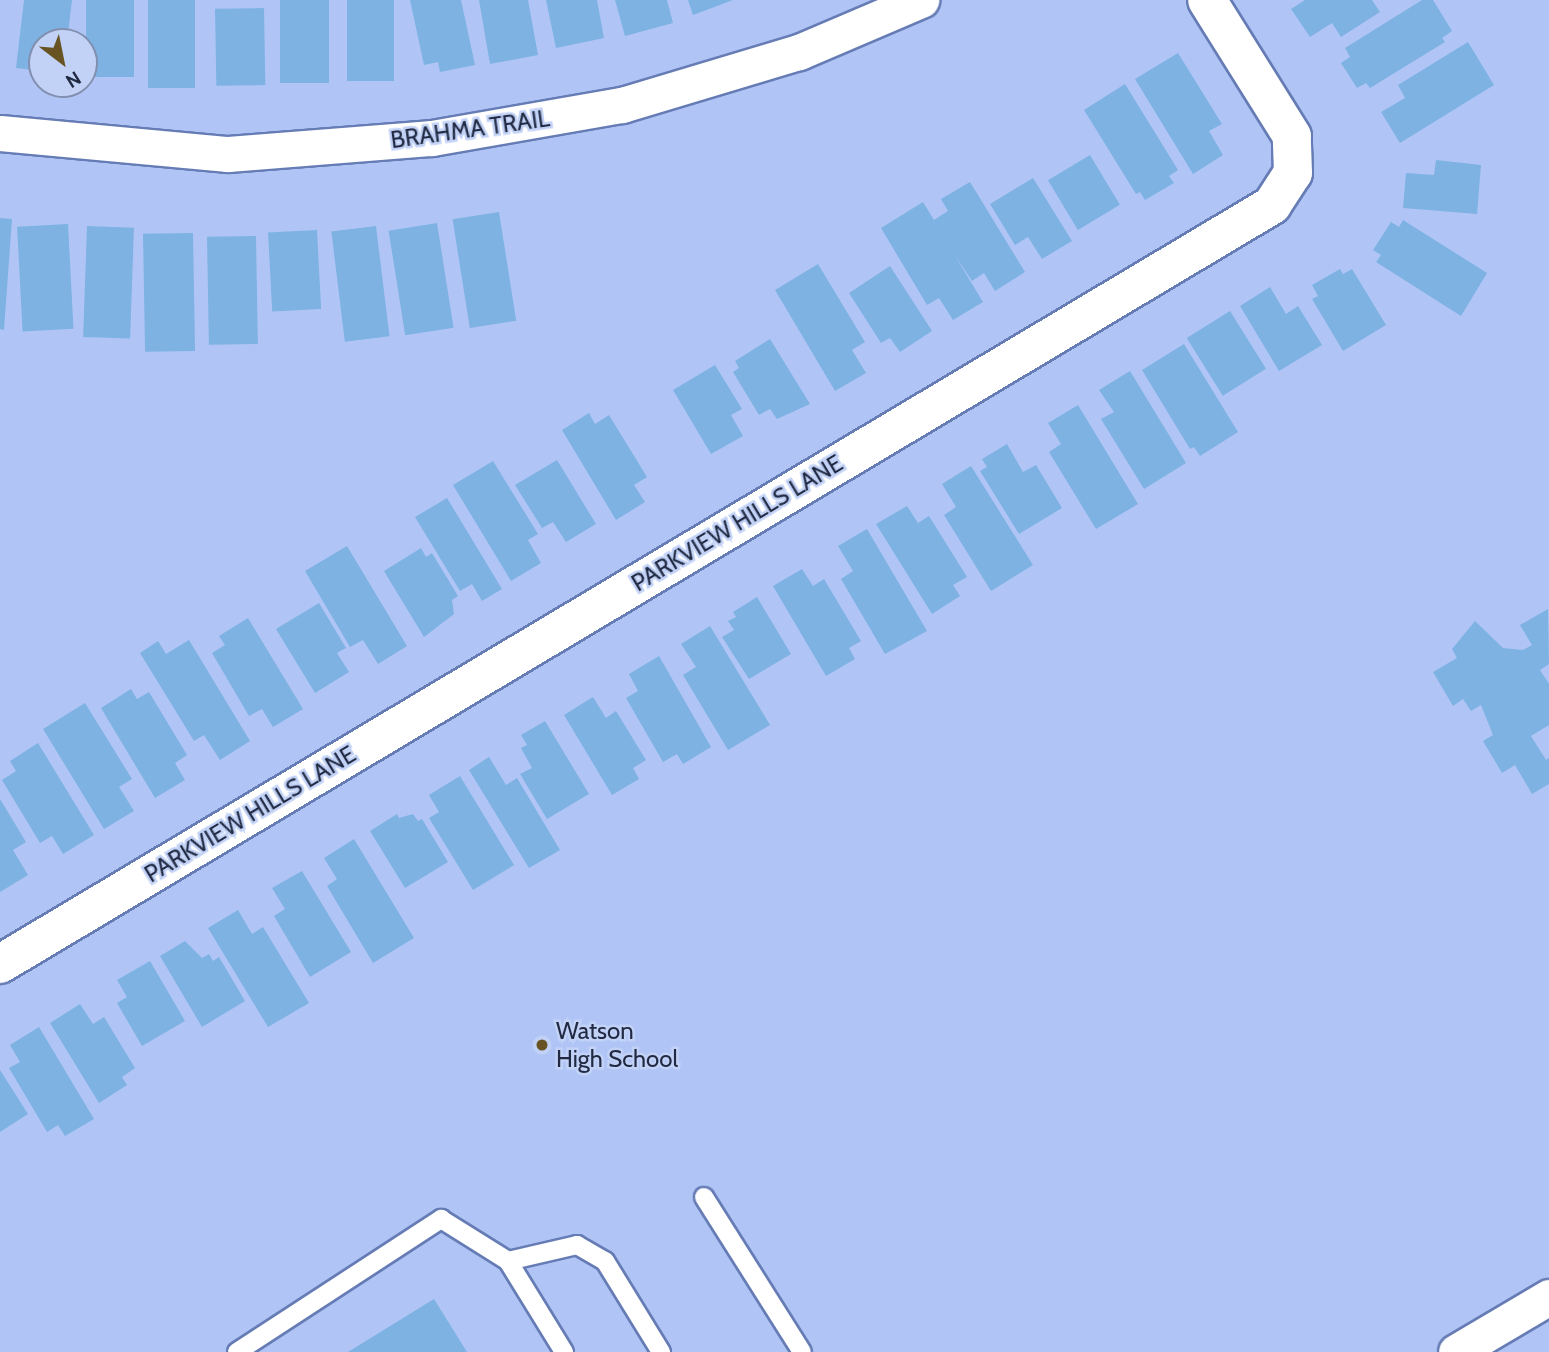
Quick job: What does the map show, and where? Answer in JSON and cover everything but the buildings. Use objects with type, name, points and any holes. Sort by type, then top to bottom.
[{"type":"street","name":"BRAHMA TRAIL","points":[[0,133],[228,154],[432,138],[622,105],[799,52],[921,0]]},
{"type":"street","name":"PARKVIEW HILLS LANE","points":[[0,964],[1272,205],[1293,173],[1292,136],[1207,0]]},
{"type":"street","points":[[1456,1352],[1549,1297]]},
{"type":"lane","points":[[704,1197],[802,1352]]},
{"type":"lane","points":[[237,1352],[441,1219],[508,1261],[564,1352]]},
{"type":"lane","points":[[508,1261],[577,1245],[605,1261],[661,1352]]},
{"type":"place","name":"Watson High School","points":[[542,1045]]}]
